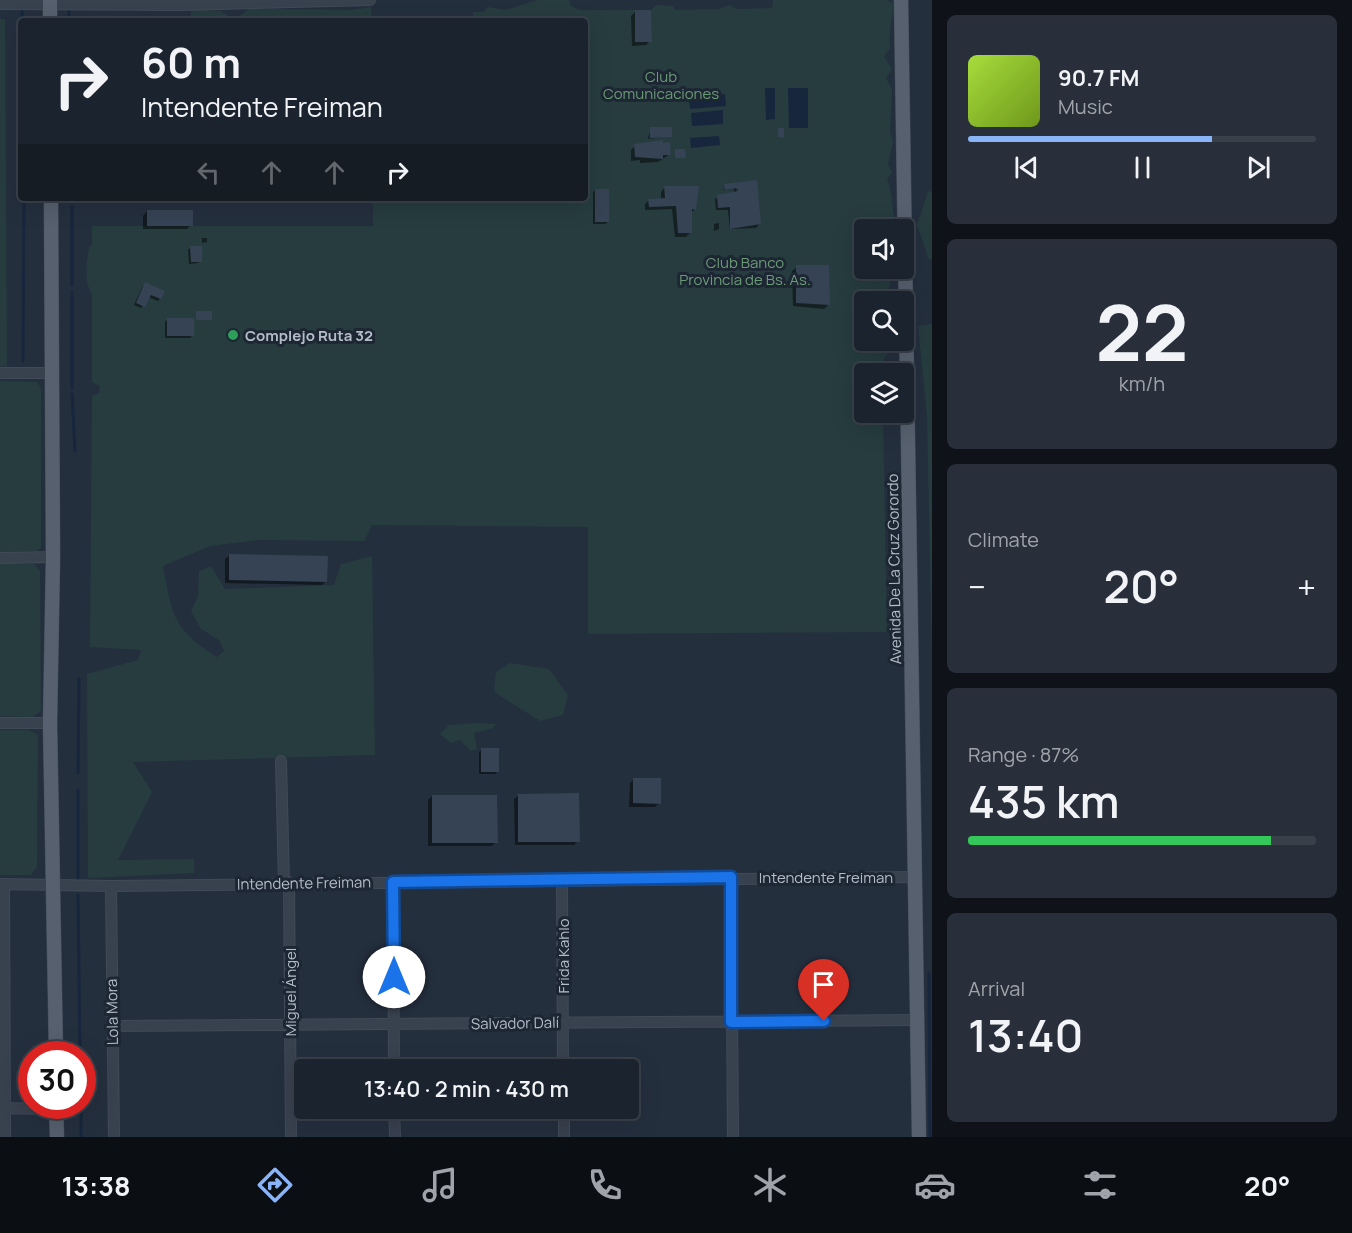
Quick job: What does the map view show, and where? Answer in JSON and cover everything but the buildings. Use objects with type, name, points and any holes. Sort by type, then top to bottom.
[{"type":"main road","name":"Avenida De La Cruz Gorordo","points":[[901,0],[919,1137]]},
{"type":"main road","points":[[50,2],[50,18]]},
{"type":"main road","points":[[51,201],[53,558],[50,723],[56,1041]]},
{"type":"main road","points":[[56,1119],[57,1137]]},
{"type":"street","points":[[0,4],[50,2],[182,5],[370,0]]},
{"type":"street","points":[[0,373],[52,373]]},
{"type":"street","points":[[0,558],[53,558]]},
{"type":"street","points":[[0,723],[50,723]]},
{"type":"street","name":"Miguel Ángel","points":[[281,761],[290,1025],[291,1137]]},
{"type":"street","points":[[731,877],[733,1137]]},
{"type":"street","name":"Intendente Freiman","points":[[2,884],[111,886],[731,877],[915,877]]},
{"type":"street","name":"Frida Kahlo","points":[[562,879],[563,1059]]},
{"type":"street","points":[[393,882],[394,1059]]},
{"type":"street","points":[[2,884],[5,1137]]},
{"type":"street","name":"Lola Mora","points":[[111,886],[114,1137]]},
{"type":"street","name":"Salvador Dalí","points":[[113,1026],[917,1020]]},
{"type":"street","points":[[3,1108],[18,1108]]},
{"type":"street","points":[[394,1119],[395,1137]]},
{"type":"street","points":[[564,1119],[564,1137]]},
{"type":"green space","points":[[537,0],[569,0],[571,6],[580,10],[651,10],[656,5],[673,6],[675,10],[718,9],[730,5],[736,9],[772,8],[773,0],[886,0],[893,3],[890,49],[884,56],[892,69],[886,78],[892,89],[890,132],[893,142],[888,164],[892,173],[887,179],[895,219],[854,219],[854,279],[891,279],[889,291],[854,291],[854,351],[887,351],[883,360],[884,363],[854,363],[854,423],[883,423],[887,632],[588,634],[588,527],[372,525],[364,541],[257,540],[210,546],[163,566],[172,609],[177,619],[191,638],[217,657],[224,651],[219,640],[201,629],[191,611],[198,596],[199,571],[211,566],[225,589],[334,585],[341,564],[372,556],[375,755],[133,762],[152,792],[118,860],[194,859],[194,873],[88,878],[87,674],[138,660],[141,650],[90,647],[92,396],[99,393],[100,386],[92,382],[92,294],[87,283],[92,226],[373,226],[373,201],[588,201],[588,18],[473,18],[473,12],[483,12],[488,7],[506,10]]},
{"type":"green space","points":[[371,7],[372,18],[237,18],[249,9],[351,10]]},
{"type":"green space","points":[[192,10],[221,11],[231,18],[190,18]]},
{"type":"green space","points":[[0,19],[5,19],[7,366],[0,366]]},
{"type":"green space","points":[[928,191],[932,192],[932,259],[929,260],[917,225]]},
{"type":"green space","points":[[932,324],[932,660],[927,416],[918,326]]},
{"type":"green space","points":[[0,381],[37,382],[41,388],[41,547],[37,551],[0,552]]},
{"type":"green space","points":[[0,564],[34,564],[40,571],[41,711],[32,717],[0,716]]},
{"type":"green space","points":[[510,663],[549,669],[568,695],[563,715],[540,721],[494,692],[496,672]]},
{"type":"green space","points":[[496,724],[493,728],[474,733],[477,749],[471,751],[460,740],[451,743],[440,734],[449,725]]},
{"type":"green space","points":[[0,730],[29,730],[38,735],[37,867],[31,875],[0,875]]},
{"type":"water","points":[[765,88],[775,88],[775,119],[766,120]]},
{"type":"water","points":[[788,88],[808,88],[808,128],[789,128]]},
{"type":"water","points":[[725,94],[726,106],[690,109],[689,97]]},
{"type":"water","points":[[723,110],[723,124],[692,126],[691,113]]},
{"type":"water","points":[[719,136],[720,145],[691,148],[690,138]]},
{"type":"waterway","points":[[22,10],[22,18]]},
{"type":"waterway","points":[[69,10],[69,18]]},
{"type":"waterway","points":[[23,361],[24,201]]},
{"type":"waterway","points":[[72,206],[72,285]]},
{"type":"waterway","points":[[72,292],[72,388]]},
{"type":"waterway","points":[[72,394],[75,451]]},
{"type":"waterway","points":[[78,773],[79,679]]},
{"type":"waterway","points":[[78,790],[78,878]]},
{"type":"waterway","points":[[78,895],[80,1041]]},
{"type":"waterway","points":[[929,974],[930,1137]]},
{"type":"waterway","points":[[81,1119],[81,1137]]},
{"type":"place","name":"Complejo Ruta 32","points":[[233,335]]},
{"type":"route","points":[[394,977],[393,882],[731,877],[731,1022],[824,1021]]},
{"type":"park label","name":"Club Comunicaciones","points":[[661,84]]},
{"type":"park label","name":"Club Banco Provincia de Bs. As.","points":[[745,270]]}]
